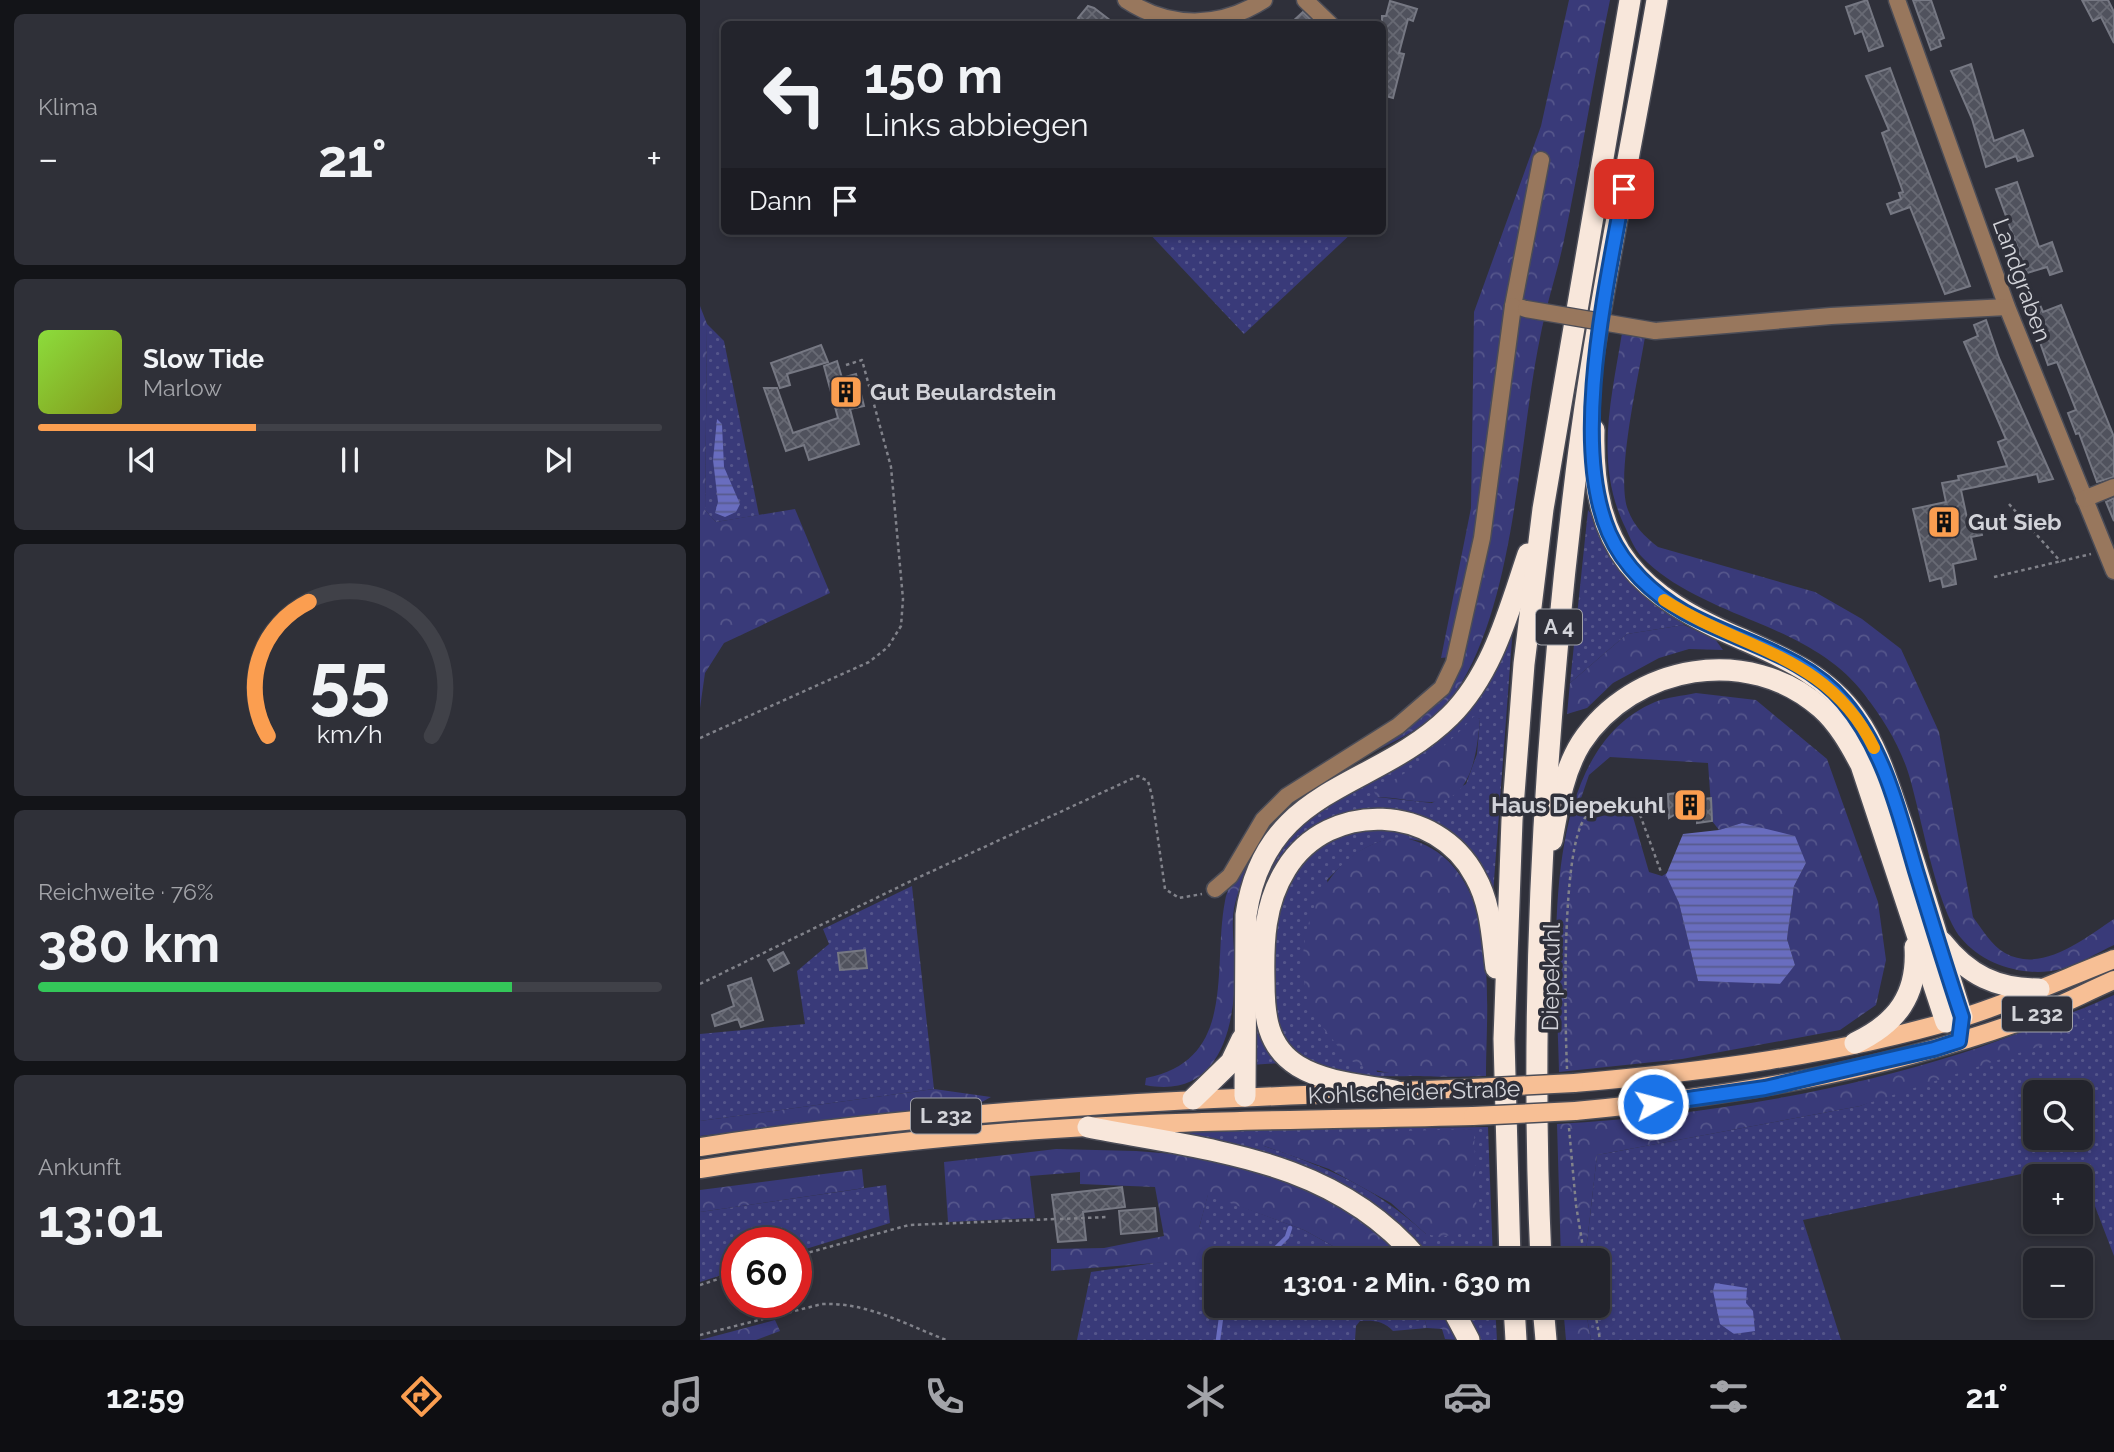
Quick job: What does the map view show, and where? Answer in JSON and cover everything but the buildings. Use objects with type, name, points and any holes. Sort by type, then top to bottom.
[{"type":"highway","name":"A 4","points":[[1510,1248],[1504,1039],[1512,820],[1524,664],[1543,509],[1630,0]]},
{"type":"highway","name":"A 4","points":[[1541,1248],[1535,1069],[1541,825],[1563,584],[1574,487],[1595,351],[1657,0]]},
{"type":"highway","points":[[1595,351],[1594,476],[1602,516],[1621,555],[1649,587],[1670,604],[1702,622],[1793,663],[1829,685],[1869,737],[1879,758],[1936,935],[1954,1020]]},
{"type":"highway","points":[[1245,1096],[1243,1037],[1246,915],[1251,889],[1268,850],[1280,832],[1318,797],[1412,746],[1452,714],[1490,660],[1543,509]]},
{"type":"highway","points":[[1539,904],[1563,785],[1582,742],[1621,703],[1655,681],[1682,672],[1712,669],[1746,673],[1785,684],[1821,708],[1845,736],[1861,765],[1875,802],[1914,931],[1954,1020]]},
{"type":"highway","points":[[1395,1091],[1325,1078],[1297,1066],[1277,1047],[1266,1024],[1264,946],[1270,901],[1293,859],[1311,841],[1336,827],[1371,818],[1405,821],[1436,834],[1460,853],[1475,876],[1488,910],[1504,1039]]},
{"type":"highway","points":[[1855,1043],[1875,1033],[1893,1019],[1906,1003],[1914,980],[1914,931]]},
{"type":"highway","points":[[1936,935],[1958,962],[1985,980],[2018,989],[2039,989]]},
{"type":"highway","points":[[1193,1099],[1231,1062],[1243,1037]]},
{"type":"highway","points":[[1088,1127],[1248,1156],[1297,1173],[1359,1206],[1408,1248]]},
{"type":"highway","points":[[1457,1318],[1469,1340]]},
{"type":"highway","points":[[1515,1318],[1516,1340]]},
{"type":"highway","points":[[1543,1318],[1546,1340]]},
{"type":"main road","name":"Kohlscheider Straße","points":[[700,1147],[865,1124],[1011,1110],[1245,1096],[1473,1088],[1571,1077],[1686,1072],[1855,1043],[1954,1020],[2114,959]]},
{"type":"main road","name":"Kohlscheider Straße","points":[[700,1169],[868,1145],[1088,1127],[1474,1116],[1572,1119],[1765,1088],[1877,1064],[2019,1022],[2114,980]]},
{"type":"main road","points":[[1954,1020],[1959,1041]]},
{"type":"main road","points":[[1245,1096],[1246,1121]]},
{"type":"street","points":[[1126,0],[1143,19],[1167,21]]},
{"type":"street","points":[[1224,21],[1244,13],[1264,0]]},
{"type":"street","points":[[1305,0],[1327,21]]},
{"type":"street","name":"Landgraben","points":[[1897,0],[2007,307],[2114,571]]},
{"type":"street","points":[[1215,889],[1230,876],[1263,820],[1287,796],[1398,726],[1422,709],[1442,688],[1459,645],[1482,538],[1541,160]]},
{"type":"street","points":[[1520,307],[1655,331],[1832,316],[2007,307]]},
{"type":"street","points":[[2084,499],[2114,487]]},
{"type":"path","points":[[700,738],[869,662],[888,647],[901,626],[903,599],[891,467],[862,360],[843,366]]},
{"type":"path","points":[[2009,504],[2061,562]]},
{"type":"path","points":[[1994,577],[2105,550]]},
{"type":"path","points":[[700,984],[913,880],[1138,776],[1148,781],[1152,796],[1165,889],[1179,898],[1215,889]]},
{"type":"path","name":"Diepekuhl","points":[[1571,1077],[1565,1020],[1569,904],[1574,850],[1584,819],[1598,809],[1619,805],[1633,807],[1639,812],[1661,872]]},
{"type":"path","points":[[1572,1119],[1576,1205],[1584,1248]]},
{"type":"path","points":[[812,1251],[909,1224],[1108,1217]]},
{"type":"path","points":[[700,1285],[721,1278]]},
{"type":"path","points":[[700,1335],[822,1304],[842,1303],[869,1309],[946,1340]]},
{"type":"path","points":[[1596,1318],[1601,1340]]},
{"type":"green space","points":[[1569,0],[1610,0],[1563,245],[1540,338],[1512,521],[1491,613],[1476,655],[1447,704],[1424,724],[1357,760],[1394,734],[1459,656],[1441,658],[1471,508],[1474,312],[1541,126]]},
{"type":"green space","points":[[1151,235],[1350,235],[1244,334]]},
{"type":"green space","points":[[700,306],[707,324],[705,510],[716,522],[795,509],[830,593],[724,643],[705,673],[700,708]]},
{"type":"green space","points":[[707,324],[724,341],[759,515],[716,522],[705,510]]},
{"type":"green space","points":[[1622,333],[1645,337],[1629,425],[1624,474],[1628,510],[1640,530],[1658,547],[1815,592],[1862,619],[1901,649],[1939,732],[1973,917],[1983,932],[2005,953],[2034,959],[2077,944],[2114,919],[2114,945],[2068,967],[2034,972],[2007,967],[1971,948],[1952,924],[1944,905],[1900,751],[1864,694],[1842,670],[1815,651],[1680,587],[1653,568],[1639,554],[1616,505],[1608,457],[1610,408]]},
{"type":"green space","points":[[1588,510],[1684,625],[1627,634],[1570,683]]},
{"type":"green space","points":[[1684,625],[1715,639],[1723,650],[1689,649],[1659,658],[1613,683],[1587,708],[1567,714],[1570,683],[1627,634]]},
{"type":"green space","points":[[1513,626],[1493,894],[1430,823],[1318,827],[1259,918],[1281,1063],[1251,1065],[1250,1001],[1258,890],[1283,842],[1307,817],[1413,753]],"holes":[[[1474,717],[1480,719],[1477,754],[1466,784],[1432,803],[1377,797],[1448,746]]]},
{"type":"green space","points":[[1696,693],[1756,700],[1827,759],[1878,902],[1886,960],[1876,1005],[1840,1030],[1682,1059],[1559,1072],[1557,922],[1561,866],[1571,814],[1589,766],[1616,728],[1655,702]],"holes":[[[1610,757],[1708,763],[1712,821],[1719,830],[1742,823],[1806,863],[1794,886],[1787,939],[1795,965],[1780,983],[1698,981],[1679,903],[1667,873],[1662,876],[1649,872],[1633,817],[1623,811],[1594,818],[1576,813],[1589,775]]]},
{"type":"green space","points":[[1474,716],[1480,719],[1474,759],[1464,784],[1456,794],[1444,800],[1430,802],[1376,797],[1374,791],[1428,758]]},
{"type":"green space","points":[[1379,827],[1407,831],[1421,841],[1392,839],[1369,846],[1348,860],[1327,880],[1377,1072],[1442,1075],[1369,1076],[1315,1065],[1295,1053],[1286,1043],[1273,1013],[1276,923],[1278,908],[1288,881],[1304,859],[1333,839]]},
{"type":"green space","points":[[1260,835],[1265,835],[1244,878],[1235,904],[1234,992],[1226,1035],[1218,1055],[1206,1070],[1191,1081],[1170,1087],[1145,1085],[1146,1078],[1175,1068],[1195,1052],[1208,1032],[1219,982],[1227,893]]},
{"type":"green space","points":[[1401,837],[1434,850],[1458,872],[1473,901],[1482,934],[1486,971],[1486,1076],[1416,1076],[1364,1066],[1350,1060],[1343,1053],[1316,1019],[1310,1007],[1303,969],[1305,943],[1311,917],[1321,893],[1335,872],[1353,855],[1375,843]]},
{"type":"green space","points":[[912,886],[934,1089],[700,1121],[700,1034],[805,1024],[797,971],[829,944],[823,929]]},
{"type":"green space","points":[[2114,995],[2114,1256],[2093,1201],[2093,1164],[2023,1164],[2023,1174],[1803,1220],[1841,1340],[1591,1340],[1587,1318],[1610,1318],[1610,1248],[1586,1248],[1597,1155],[1860,1106],[2089,1014],[2084,1008]]},
{"type":"green space","points":[[2084,1008],[2090,1014],[2052,1042],[1860,1106],[1597,1155],[1586,1248],[1561,1248],[1557,1124],[1710,1109],[1811,1092],[1975,1049]]},
{"type":"green space","points":[[934,1089],[991,1097],[980,1103],[700,1136],[700,1121]]},
{"type":"green space","points":[[1488,1127],[1493,1248],[1419,1248],[1397,1227],[1176,1136],[1176,1131]],"holes":[[[1473,1129],[1426,1234],[1407,1217],[1369,1191],[1330,1171],[1264,1146]]]},
{"type":"green space","points":[[1474,1129],[1477,1230],[1440,1237],[1426,1234],[1391,1203],[1329,1169],[1264,1146],[1257,1135]]},
{"type":"green space","points":[[1056,1149],[1212,1157],[1302,1185],[1349,1208],[1394,1248],[1336,1248],[1304,1230],[1208,1195],[1199,1228],[1215,1238],[1212,1248],[1204,1248],[1204,1259],[1051,1271],[1051,1249],[1104,1248],[1164,1236],[1155,1187],[1080,1184],[1080,1172],[1030,1176],[1035,1218],[948,1222],[944,1162]]},
{"type":"green space","points":[[862,1169],[864,1188],[700,1212],[700,1190]]},
{"type":"green space","points":[[886,1185],[890,1223],[812,1247],[812,1227],[721,1227],[721,1275],[700,1282],[700,1212]]},
{"type":"green space","points":[[1208,1194],[1304,1230],[1336,1248],[1206,1248],[1199,1228]]},
{"type":"green space","points":[[1204,1258],[1204,1318],[1424,1318],[1427,1328],[1393,1331],[1378,1322],[1360,1321],[1356,1326],[1355,1340],[1077,1340],[1091,1272]]},
{"type":"green space","points":[[1424,1318],[1449,1318],[1460,1340],[1445,1339],[1442,1329],[1427,1328]]},
{"type":"green space","points":[[1468,1318],[1496,1318],[1497,1340],[1478,1340]]},
{"type":"green space","points":[[1564,1318],[1587,1318],[1591,1340],[1566,1340]]},
{"type":"green space","points":[[775,1320],[780,1331],[756,1340],[700,1340]]},
{"type":"water","points":[[717,419],[722,424],[724,467],[740,504],[736,512],[725,517],[715,513],[718,502],[713,460]]},
{"type":"water","points":[[1742,823],[1795,836],[1806,863],[1794,886],[1787,939],[1795,965],[1780,984],[1698,981],[1679,903],[1666,875],[1683,834],[1719,830]]},
{"type":"water","points":[[1715,1283],[1747,1288],[1746,1303],[1753,1311],[1755,1331],[1734,1334],[1720,1324],[1713,1291]]},
{"type":"waterway","points":[[1276,1248],[1287,1237],[1290,1228]]},
{"type":"waterway","points":[[1218,1340],[1221,1318]]},
{"type":"slow traffic","points":[[1664,600],[1702,622],[1774,653],[1829,685],[1856,716],[1874,748]]},
{"type":"place","name":"Gut Beulardstein","points":[[846,392]]},
{"type":"place","name":"Gut Sieb","points":[[1944,522]]},
{"type":"place","name":"Haus Diepekuhl","points":[[1690,805]]},
{"type":"route","points":[[1624,189],[1595,351],[1594,476],[1602,516],[1621,555],[1634,572],[1663,599],[1702,622],[1774,653],[1812,674],[1829,685],[1856,716],[1879,758],[1962,1017],[1959,1041],[1934,1049],[1858,1069],[1765,1088],[1653,1104]]}]
